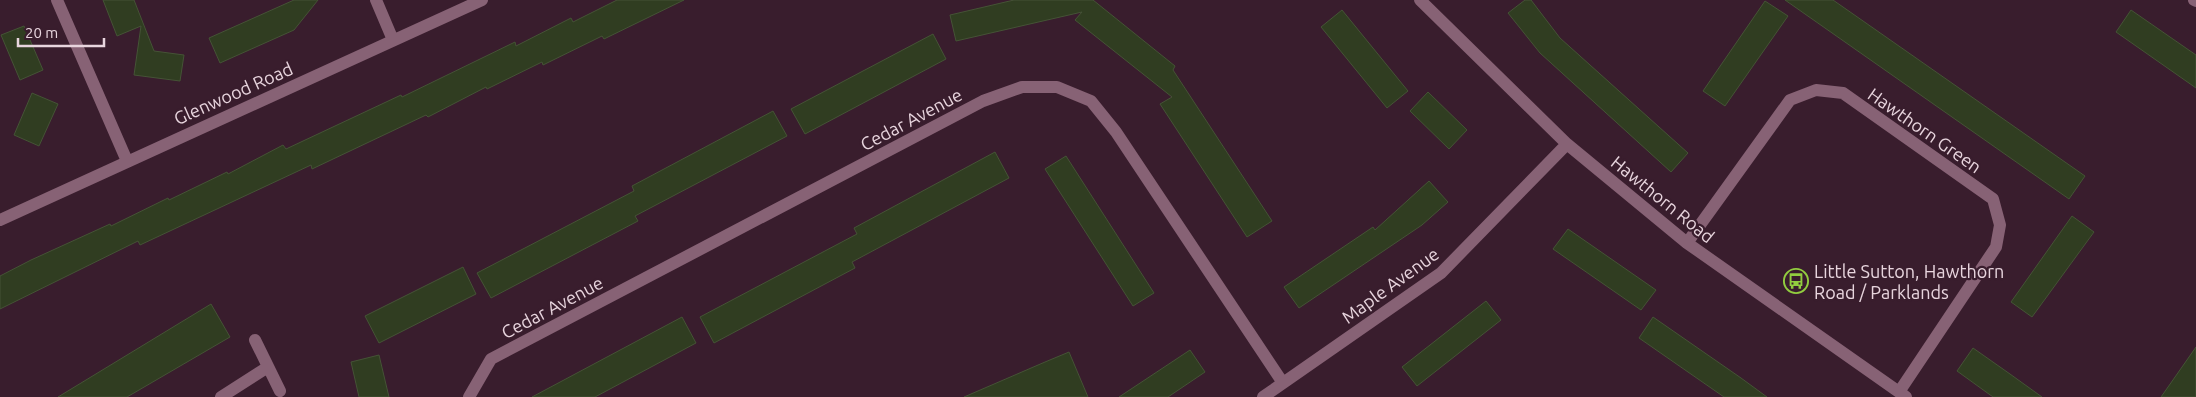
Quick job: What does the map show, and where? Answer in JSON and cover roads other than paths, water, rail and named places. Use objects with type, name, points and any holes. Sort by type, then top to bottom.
[{"type":"street","points":[[57,0],[127,160]]},
{"type":"street","points":[[376,0],[393,40]]},
{"type":"street","name":"Glenwood Road","points":[[0,220],[127,160],[482,0]]},
{"type":"street","name":"Hawthorn Road","points":[[1428,3],[1567,144],[1688,243],[1902,394]]},
{"type":"street","name":"Cedar Avenue","points":[[469,397],[491,359],[983,101],[1022,87],[1057,87],[1091,102],[1116,132],[1283,383]]},
{"type":"street","name":"Hawthorn Green","points":[[1688,243],[1790,100],[1816,90],[1843,93],[1993,199],[2000,225],[1996,247],[1902,394]]},
{"type":"street","name":"Maple Avenue","points":[[1263,397],[1441,273],[1567,144]]},
{"type":"street","points":[[255,340],[280,391]]},
{"type":"street","points":[[221,397],[268,367]]},
{"type":"place","name":"Little Sutton, Hawthorn Road / Parklands","points":[[1796,281]]}]
